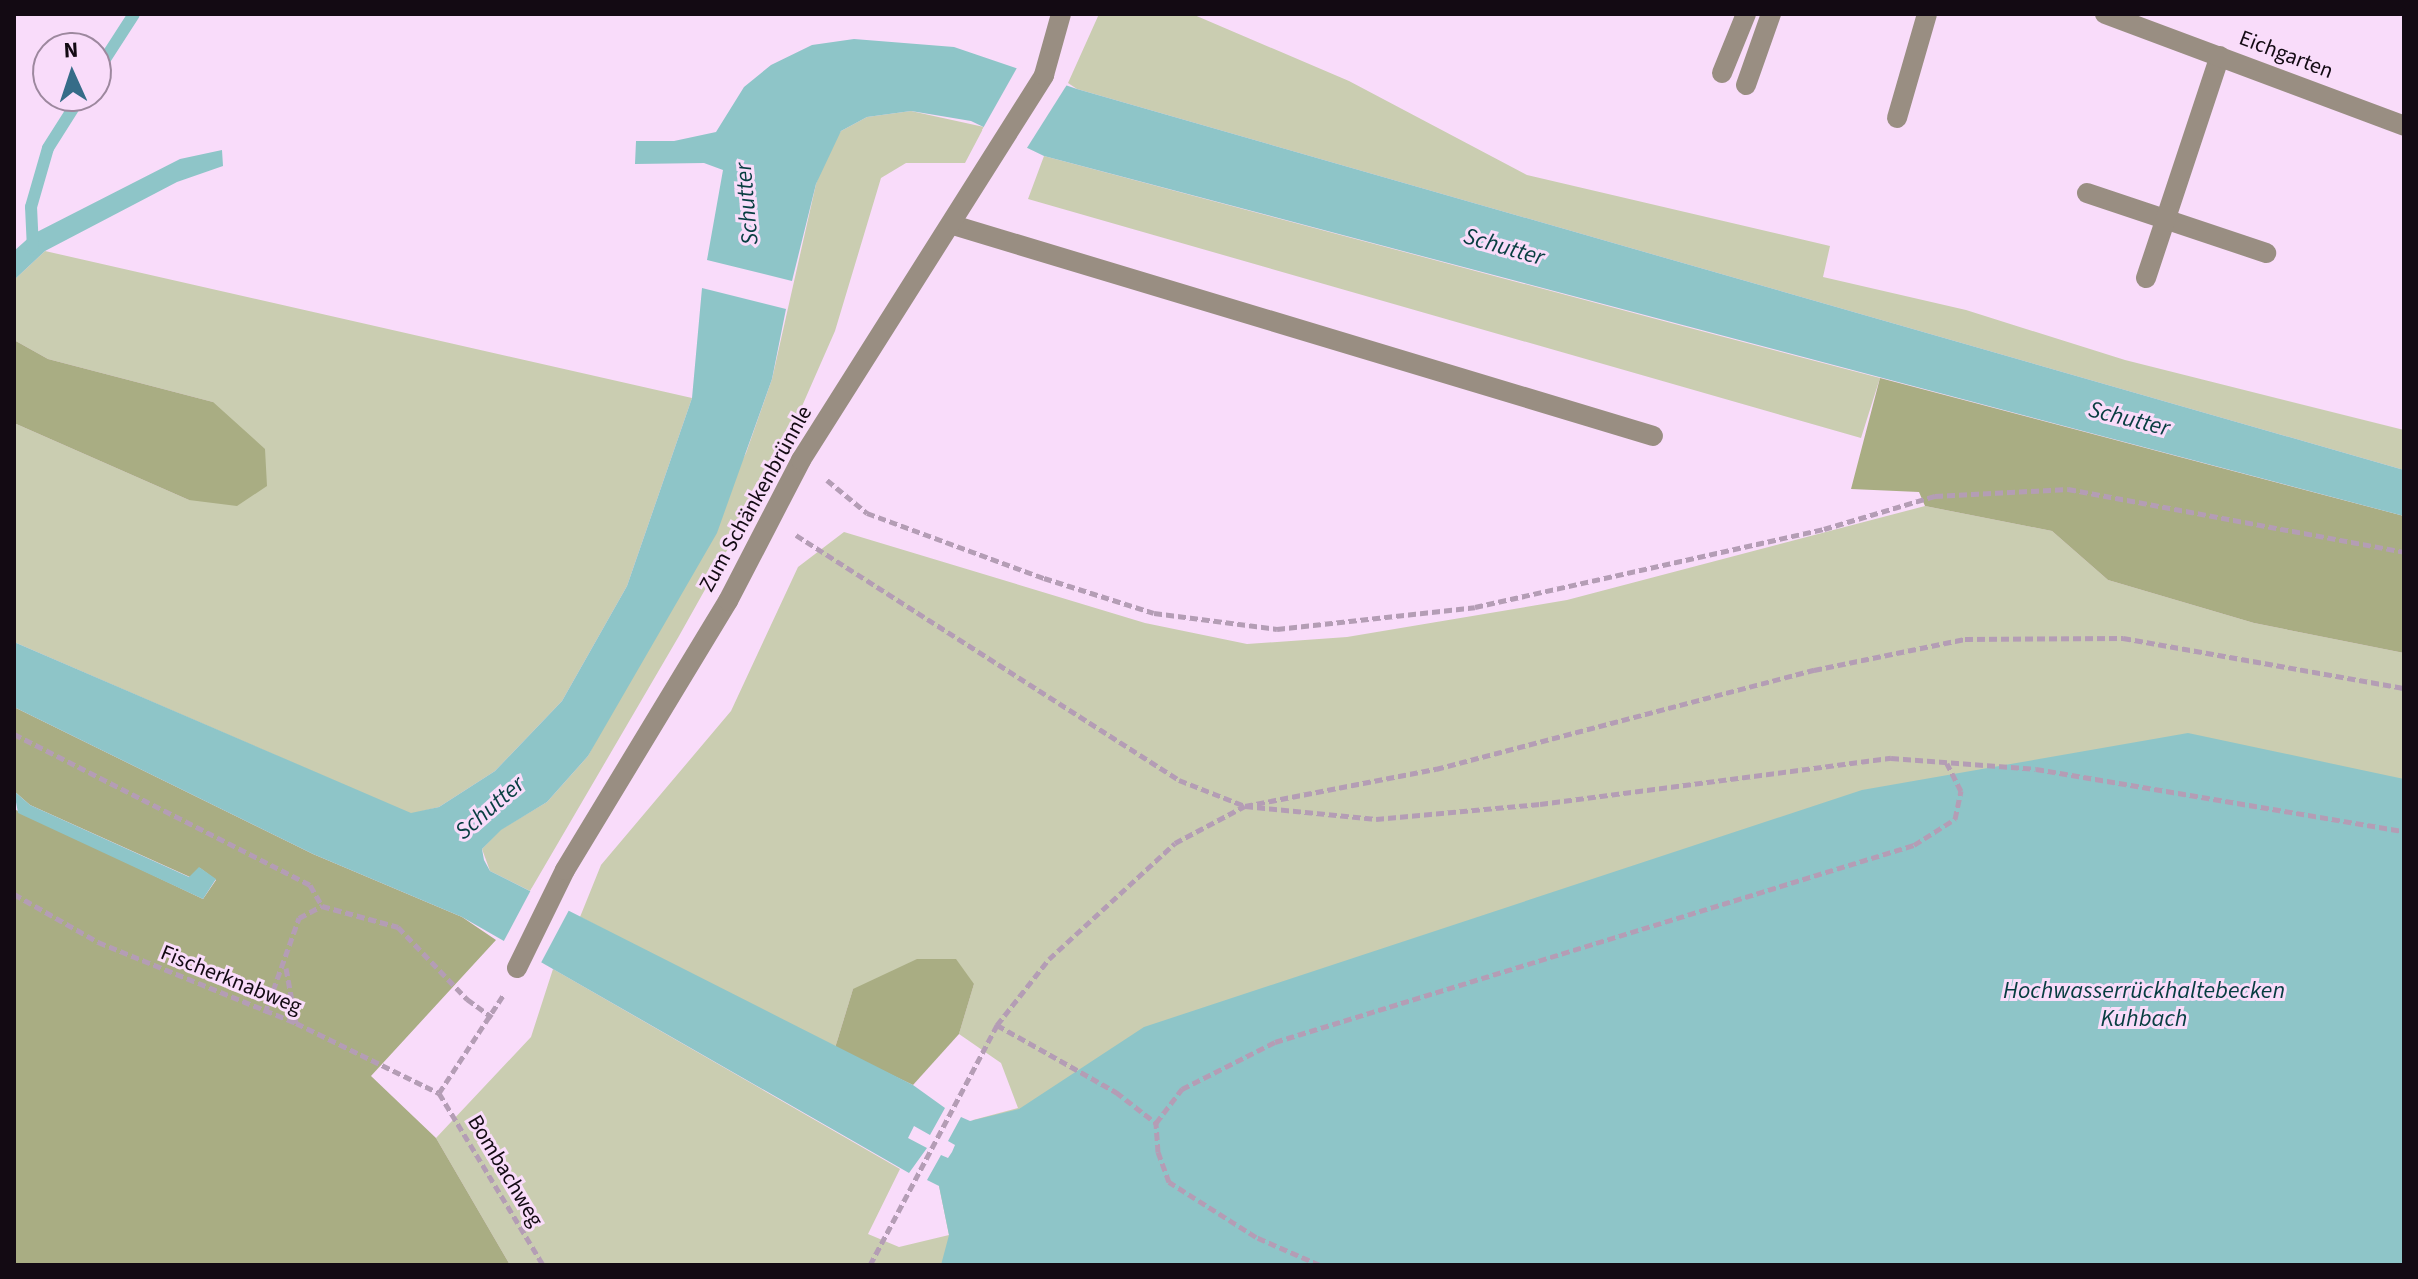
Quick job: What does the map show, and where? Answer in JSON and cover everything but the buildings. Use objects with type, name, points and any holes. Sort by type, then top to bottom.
[{"type":"street","name":"Zum Schänkenbrünnle","points":[[517,968],[565,870],[728,601],[801,460],[1000,152],[1044,75],[1061,14]]},
{"type":"street","points":[[1722,73],[1746,14]]},
{"type":"street","points":[[1746,85],[1771,14]]},
{"type":"street","points":[[1897,118],[1927,14]]},
{"type":"street","name":"Eichgarten","points":[[2105,14],[2404,126]]},
{"type":"street","points":[[2146,278],[2169,220],[2220,56]]},
{"type":"street","points":[[2087,193],[2266,253]]},
{"type":"street","points":[[953,225],[1653,436]]},
{"type":"path","points":[[801,460],[867,513],[930,540],[1154,613],[1277,629],[1475,607],[1824,529],[1935,496],[2068,489],[2404,552]]},
{"type":"path","points":[[769,517],[1179,780],[1245,806],[1376,819],[1540,804],[1891,758],[2036,769],[2404,831]]},
{"type":"path","points":[[870,1265],[958,1106],[997,1025],[1049,959],[1142,870],[1175,843],[1245,806],[1436,769],[1814,670],[1965,639],[2123,638],[2404,688]]},
{"type":"path","points":[[14,734],[310,885],[322,906]]},
{"type":"path","points":[[1320,1265],[1256,1237],[1169,1182],[1158,1152],[1156,1123],[1182,1089],[1275,1042],[1914,845],[1955,819],[1961,791],[1947,763]]},
{"type":"path","name":"Fischerknabweg","points":[[14,894],[98,942],[265,1013],[296,1023],[439,1093]]},
{"type":"path","points":[[265,1013],[285,967],[299,918],[322,906],[398,927],[467,999],[492,1017]]},
{"type":"path","points":[[285,967],[296,1023]]},
{"type":"path","points":[[439,1093],[492,1017],[517,968]]},
{"type":"path","points":[[997,1025],[1116,1092],[1156,1123]]},
{"type":"path","name":"Bombachweg","points":[[439,1093],[543,1265]]},
{"type":"shaded area","points":[[1099,14],[1192,14],[1349,81],[1527,175],[1830,246],[1823,277],[1966,310],[2125,360],[2404,430],[2404,470],[1077,89],[1068,83]]},
{"type":"shaded area","points":[[911,111],[984,127],[965,163],[906,163],[881,178],[835,331],[781,454],[679,636],[530,891],[490,871],[482,849],[500,830],[547,802],[588,756],[746,453],[772,379],[816,184],[829,148],[841,131],[867,117]]},
{"type":"shaded area","points":[[1044,156],[1880,378],[1861,438],[1028,199]]},
{"type":"shaded area","points":[[45,251],[692,398],[627,586],[562,701],[495,771],[439,807],[411,814],[14,642],[14,423],[189,500],[213,402],[48,359],[14,340],[14,280]]},
{"type":"shaded area","points":[[14,340],[48,359],[213,402],[265,449],[267,486],[237,506],[189,500],[14,423]]},
{"type":"shaded area","points":[[1880,378],[2404,516],[2404,653],[2254,623],[2108,580],[2052,531],[1925,506],[1919,492],[1851,489]]},
{"type":"shaded area","points":[[1925,506],[2052,531],[2108,580],[2254,623],[2404,653],[2404,853],[1067,1265],[510,1265],[436,1138],[531,1037],[553,969],[900,1169],[868,1234],[899,1247],[949,1235],[939,1186],[973,1120],[1018,1108],[1001,1063],[959,1034],[974,984],[853,989],[835,1048],[580,917],[601,865],[731,711],[798,567],[844,532],[1145,623],[1247,644],[1347,637],[1567,600]]},
{"type":"shaded area","points":[[14,707],[313,854],[462,917],[496,940],[371,1076],[436,1138],[510,1265],[14,1265],[14,809],[203,899],[216,880],[200,868],[190,877],[30,805],[14,791]]},
{"type":"shaded area","points":[[917,959],[956,959],[974,984],[959,1034],[913,1085],[835,1048],[853,989]]},
{"type":"water","name":"Schutter","points":[[854,39],[954,47],[1077,89],[2404,470],[2404,516],[1044,156],[971,121],[911,111],[867,117],[841,131],[816,184],[792,281],[707,260],[723,170],[704,163],[635,164],[636,141],[674,141],[716,132],[744,87],[771,65],[812,45]]},
{"type":"water","points":[[222,150],[223,166],[177,182],[45,251],[14,280],[14,251],[33,234],[180,159]]},
{"type":"water","name":"Schutter","points":[[702,288],[786,309],[772,379],[717,533],[588,756],[547,802],[501,830],[482,849],[484,860],[490,871],[913,1085],[945,1108],[930,1135],[914,1126],[908,1138],[927,1148],[909,1173],[462,917],[313,854],[14,707],[14,642],[411,813],[439,807],[495,771],[562,701],[627,586],[692,398]]},
{"type":"water","name":"Hochwasserrückhaltebecken Kuhbach","points":[[2188,733],[2404,779],[2404,1265],[941,1265],[949,1235],[939,1186],[927,1180],[941,1155],[948,1158],[952,1152],[955,1145],[948,1141],[961,1117],[970,1121],[1019,1109],[1144,1027],[1862,790]]},
{"type":"water","points":[[14,791],[30,805],[189,877],[199,867],[216,879],[203,899],[18,813]]},
{"type":"pier","points":[[1018,66],[1068,83],[1025,151],[982,130]]},
{"type":"pier","points":[[532,888],[570,908],[539,966],[501,946]]},
{"type":"waterway","points":[[112,48],[134,14]]},
{"type":"waterway","points":[[33,249],[31,207],[48,148],[71,112]]}]
